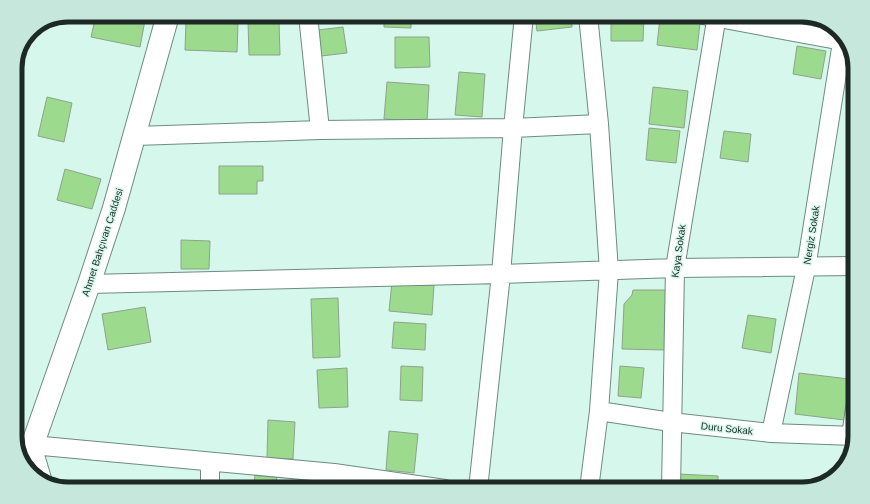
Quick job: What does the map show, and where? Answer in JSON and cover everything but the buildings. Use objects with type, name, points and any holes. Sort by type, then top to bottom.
[{"type":"main road","name":"Ahmet Bahçıvan Caddesi","points":[[28,458],[114,208],[166,22]]},
{"type":"street","points":[[309,22],[320,130]]},
{"type":"street","points":[[479,482],[501,274],[523,22]]},
{"type":"street","points":[[589,22],[599,124],[609,271],[599,411],[590,482]]},
{"type":"street","name":"Kaya Sokak","points":[[671,482],[674,268],[711,22]]},
{"type":"street","points":[[745,22],[837,39]]},
{"type":"street","name":"Nergiz Sokak","points":[[771,433],[806,268],[843,47]]},
{"type":"street","points":[[135,136],[320,130],[513,128],[599,124]]},
{"type":"street","points":[[89,284],[501,274],[674,268],[806,268],[848,266]]},
{"type":"street","name":"Duru Sokak","points":[[599,411],[671,422],[771,433],[848,436]]},
{"type":"street","points":[[40,473],[32,445],[334,473],[396,482]]},
{"type":"street","points":[[210,462],[210,482]]}]
